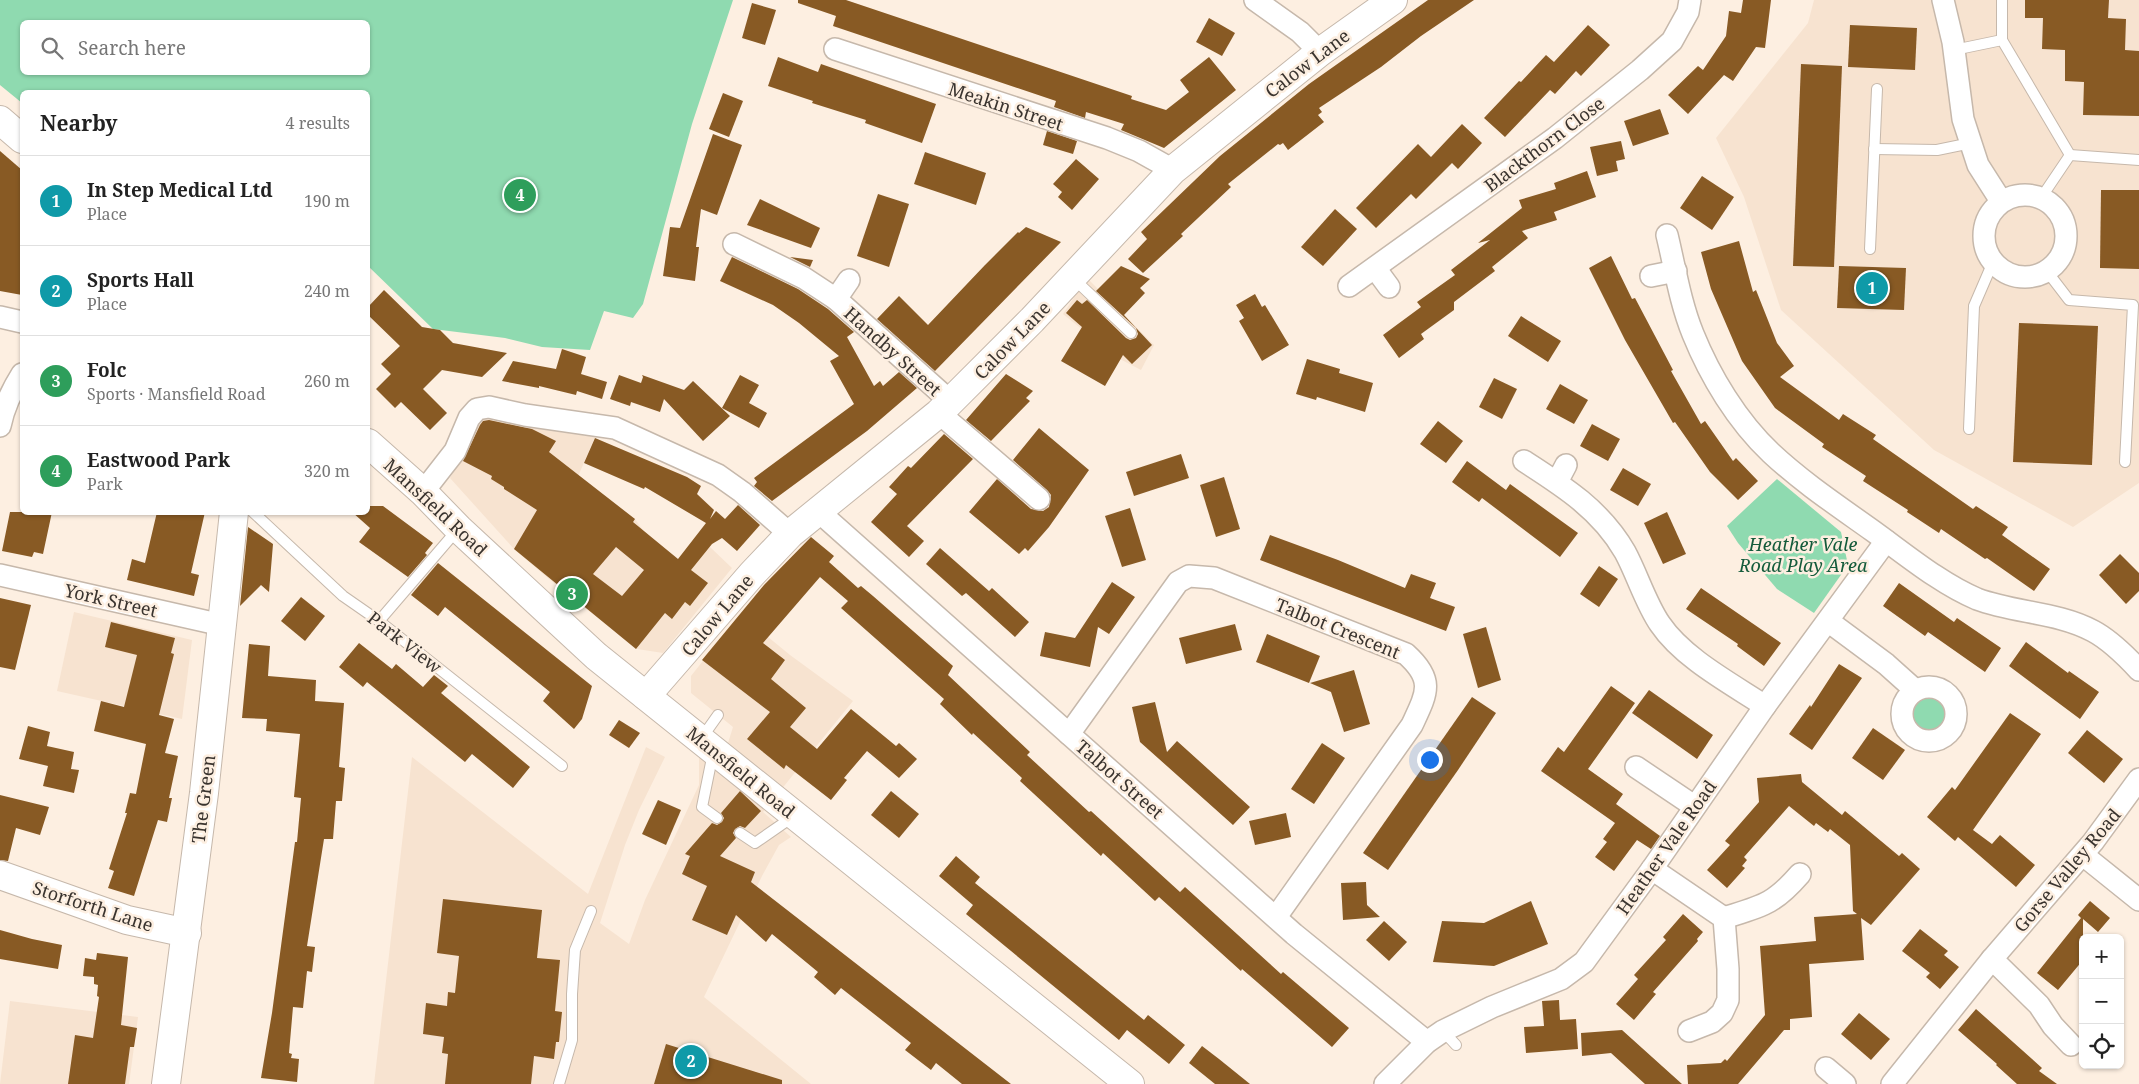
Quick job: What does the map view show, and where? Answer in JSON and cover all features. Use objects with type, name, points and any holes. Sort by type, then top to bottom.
[{"type":"main road","name":"Calow Lane","points":[[646,696],[752,574],[790,534],[945,408],[1073,277],[1173,170],[1320,52],[1393,0]]},
{"type":"main road","points":[[0,120],[20,137]]},
{"type":"main road","name":"Mansfield Road","points":[[370,445],[423,492],[596,656],[1130,1084]]},
{"type":"main road","name":"The Green","points":[[166,1084],[187,933],[234,515]]},
{"type":"main road","name":"Storforth Lane","points":[[0,875],[127,920],[187,933]]},
{"type":"street","points":[[1255,0],[1300,32],[1320,52]]},
{"type":"street","name":"Blackthorn Close","points":[[1349,286],[1555,138],[1640,70],[1672,41],[1688,12],[1690,0]]},
{"type":"street","points":[[1943,0],[1954,50],[1963,119],[1978,165],[2001,201]]},
{"type":"street","name":"Meakin Street","points":[[835,49],[1107,138],[1139,151],[1173,170]]},
{"type":"street","points":[[2032,194],[2041,198],[2047,200],[2059,211],[2066,226],[2066,241],[2061,256],[2051,269],[2036,276],[2020,277],[2005,272],[1992,262],[1986,250],[1983,236],[1985,223],[1991,211],[2001,201],[2016,195],[2032,194]]},
{"type":"street","points":[[1667,235],[1684,308],[1696,340],[1727,399],[1770,452],[1802,480],[1936,575],[1976,598],[2018,611],[2057,619],[2094,632],[2126,656],[2139,670]]},
{"type":"street","name":"Handby Street","points":[[734,244],[804,278],[836,299],[1039,499]]},
{"type":"street","points":[[1375,268],[1389,287]]},
{"type":"street","points":[[1651,276],[1676,271]]},
{"type":"street","name":"Handby Street","points":[[836,299],[850,280]]},
{"type":"street","points":[[0,317],[20,322]]},
{"type":"street","points":[[0,426],[3,412],[20,377]]},
{"type":"street","points":[[423,492],[455,451],[469,418],[477,409],[489,407],[525,415],[616,428],[718,475],[742,492],[790,534]]},
{"type":"street","points":[[1524,461],[1562,473],[1571,490],[1608,524],[1625,552],[1660,624],[1683,650],[1765,706]]},
{"type":"street","name":"Talbot Street","points":[[818,511],[1276,917],[1442,1039]]},
{"type":"street","name":"Heather Vale Road","points":[[1385,1084],[1442,1039],[1492,1007],[1561,979],[1584,962],[1652,869],[1765,706],[1886,541]]},
{"type":"street","name":"York Street","points":[[0,574],[222,625]]},
{"type":"street","name":"Talbot Crescent","points":[[1070,734],[1178,582],[1189,576],[1202,575],[1214,578],[1406,654],[1418,665],[1426,681],[1424,698],[1412,725],[1276,917]]},
{"type":"street","points":[[1828,621],[1886,664],[1914,690]]},
{"type":"street","points":[[1636,767],[1694,806]]},
{"type":"street","name":"Gorse Valley Road","points":[[1892,1084],[1992,959],[2083,854],[2124,802],[2139,779]]},
{"type":"street","points":[[2083,854],[2139,900]]},
{"type":"street","points":[[1652,869],[1724,918]]},
{"type":"street","points":[[1724,918],[1766,905],[1777,898],[1800,874]]},
{"type":"street","points":[[1689,1031],[1712,1022],[1722,1012],[1728,1000],[1728,969],[1724,918]]},
{"type":"street","points":[[1992,959],[2039,1005],[2053,1026],[2071,1045]]},
{"type":"street","points":[[1826,1068],[1845,1084]]},
{"type":"lane","points":[[2002,0],[2002,40],[2070,155]]},
{"type":"lane","points":[[1954,50],[2002,40]]},
{"type":"lane","points":[[1870,249],[1877,89]]},
{"type":"lane","points":[[1874,149],[1937,150],[1971,143]]},
{"type":"lane","points":[[2070,155],[2139,160]]},
{"type":"lane","points":[[2041,198],[2070,155]]},
{"type":"lane","points":[[1969,428],[1974,306],[1992,262]]},
{"type":"lane","points":[[2046,270],[2068,300],[2136,305],[2125,462]]},
{"type":"lane","points":[[1073,277],[1131,333]]},
{"type":"lane","name":"Park View","points":[[255,515],[343,596],[379,621],[562,766]]},
{"type":"lane","points":[[379,621],[459,528]]},
{"type":"lane","points":[[717,818],[702,807],[707,745],[718,715]]},
{"type":"lane","points":[[740,834],[755,844],[795,815]]},
{"type":"lane","points":[[559,1084],[572,1040],[572,994],[575,950],[591,911]]},
{"type":"shaded area","points":[[1814,0],[2139,0],[2139,483],[2073,527],[1934,450],[1781,310],[1744,197],[1716,138],[1808,23]]},
{"type":"shaded area","points":[[1087,278],[1154,345],[1141,370],[1118,358],[1063,314]]},
{"type":"shaded area","points":[[486,412],[547,430],[595,437],[576,481],[635,519],[645,533],[678,559],[710,547],[732,568],[663,653],[637,649],[549,579],[514,549],[450,478]]},
{"type":"shaded area","points":[[74,612],[192,640],[182,719],[57,691]]},
{"type":"shaded area","points":[[740,614],[790,655],[853,701],[763,812],[791,837],[779,845],[762,876],[704,997],[811,1084],[374,1084],[412,757],[588,894],[646,747],[665,757],[639,810],[625,845],[600,923],[629,944],[645,900],[699,785],[699,756],[719,772],[733,727],[691,693],[691,676]]},
{"type":"shaded area","points":[[10,1001],[138,1017],[129,1084],[0,1084]]},
{"type":"green space","points":[[0,0],[733,0],[692,124],[643,304],[633,318],[604,311],[590,350],[542,347],[505,338],[433,329],[370,268],[370,90],[20,90],[20,101],[0,85]]},
{"type":"green space","name":"Heather Vale Road Play Area","points":[[1777,479],[1841,532],[1848,565],[1814,613],[1777,589],[1738,543],[1727,526]]},
{"type":"green space","points":[[1929,696],[1941,701],[1946,713],[1941,725],[1929,730],[1917,725],[1912,713],[1917,701]]},
{"type":"building","points":[[798,0],[846,0],[1132,96],[1131,99],[1166,110],[1189,92],[1180,80],[1209,57],[1236,90],[1164,148],[1121,130],[1124,124],[1086,112],[1085,118],[1054,107],[1056,101],[833,26],[836,16],[798,3]]},
{"type":"building","points":[[1428,0],[1474,0],[1421,36],[1381,67],[1319,108],[1322,112],[1318,115],[1324,122],[1288,150],[1283,143],[1278,144],[1228,184],[1231,187],[1143,273],[1128,259],[1147,239],[1141,232],[1220,156],[1309,84]]},
{"type":"building","points":[[1743,0],[1771,0],[1765,48],[1756,47],[1733,81],[1724,75],[1688,114],[1668,95],[1698,66],[1703,70],[1726,36],[1729,11],[1741,13]]},
{"type":"building","points":[[2025,0],[2109,0],[2108,18],[2126,19],[2125,50],[2139,51],[2139,116],[2083,115],[2084,82],[2065,81],[2065,50],[2042,49],[2043,18],[2025,18]]},
{"type":"building","points":[[752,3],[776,10],[765,45],[742,38]]},
{"type":"building","points":[[1209,18],[1235,33],[1222,56],[1196,42]]},
{"type":"building","points":[[1588,25],[1610,45],[1581,76],[1576,71],[1555,94],[1550,90],[1505,137],[1484,118],[1546,55],[1554,62]]},
{"type":"building","points":[[1850,25],[1917,28],[1915,70],[1848,67]]},
{"type":"building","points":[[778,57],[818,72],[821,64],[936,104],[922,143],[865,123],[866,120],[812,103],[813,101],[768,86]]},
{"type":"building","points":[[1801,64],[1842,66],[1834,267],[1793,266]]},
{"type":"building","points":[[723,93],[743,101],[729,137],[709,129]]},
{"type":"building","points":[[1660,109],[1669,134],[1633,146],[1624,121]]},
{"type":"building","points":[[1462,124],[1482,143],[1458,169],[1452,163],[1416,199],[1411,194],[1376,228],[1356,208],[1418,144],[1431,157]]},
{"type":"building","points":[[1047,131],[1077,141],[1073,154],[1043,145]]},
{"type":"building","points":[[713,134],[742,145],[717,215],[701,209],[696,247],[699,247],[695,281],[663,276],[670,227],[680,228]]},
{"type":"building","points":[[1621,141],[1625,159],[1616,161],[1618,171],[1597,176],[1590,147]]},
{"type":"building","points":[[0,151],[20,168],[20,295],[0,291]]},
{"type":"building","points":[[925,152],[986,173],[976,205],[914,184]]},
{"type":"building","points":[[1076,159],[1099,179],[1072,210],[1058,197],[1062,192],[1053,184]]},
{"type":"building","points":[[1587,171],[1596,197],[1554,212],[1557,220],[1522,231],[1528,238],[1492,267],[1495,271],[1454,302],[1454,310],[1421,334],[1424,339],[1399,358],[1383,335],[1421,307],[1417,302],[1455,275],[1451,270],[1490,240],[1478,243],[1522,208],[1519,200],[1556,189],[1554,183]]},
{"type":"building","points":[[1702,176],[1734,197],[1712,230],[1680,208]]},
{"type":"building","points":[[2101,190],[2139,190],[2139,269],[2100,268]]},
{"type":"building","points":[[878,194],[909,204],[889,267],[857,256]]},
{"type":"building","points":[[760,199],[820,228],[811,248],[747,225]]},
{"type":"building","points":[[1335,209],[1357,229],[1323,266],[1301,247]]},
{"type":"building","points":[[1026,227],[1061,242],[935,371],[877,319],[899,296],[928,325],[1018,232]]},
{"type":"building","points":[[1739,241],[1753,292],[1756,290],[1777,343],[1794,366],[1780,377],[1839,420],[1843,414],[1876,435],[1873,439],[1973,509],[1976,506],[2008,527],[2002,535],[2050,569],[2034,591],[1941,529],[1939,533],[1863,481],[1866,476],[1822,447],[1824,444],[1775,408],[1742,361],[1711,289],[1701,252]]},
{"type":"building","points":[[1611,256],[1632,299],[1635,298],[1673,370],[1671,371],[1701,424],[1705,421],[1733,461],[1736,458],[1758,481],[1738,500],[1710,472],[1675,422],[1673,423],[1625,340],[1589,268]]},
{"type":"building","points":[[732,257],[798,289],[828,309],[854,332],[847,337],[874,386],[880,381],[883,386],[899,372],[917,388],[867,431],[772,501],[754,486],[757,482],[754,478],[854,404],[830,361],[839,356],[799,323],[773,305],[720,281]]},
{"type":"building","points":[[790,257],[813,260],[810,267]]},
{"type":"building","points":[[1121,266],[1150,279],[1140,288],[1145,293],[1124,315],[1152,345],[1132,364],[1123,355],[1105,386],[1061,361],[1082,327],[1066,313],[1077,300],[1082,304],[1087,300],[1126,338],[1130,340],[1136,338],[1138,334],[1136,328],[1096,291]]},
{"type":"building","points":[[1839,266],[1906,268],[1904,310],[1837,308]]},
{"type":"building","points":[[384,290],[422,327],[440,330],[453,343],[507,353],[482,377],[442,370],[423,389],[447,413],[430,430],[401,402],[395,408],[376,389],[391,374],[381,364],[400,346],[370,317],[370,305]]},
{"type":"building","points":[[1255,294],[1262,307],[1265,305],[1289,345],[1262,361],[1239,321],[1244,318],[1236,305]]},
{"type":"building","points":[[1521,316],[1561,341],[1548,362],[1508,336]]},
{"type":"building","points":[[2019,323],[2098,326],[2092,465],[2013,462]]},
{"type":"building","points":[[562,349],[586,357],[581,374],[607,382],[602,399],[577,391],[576,395],[539,386],[539,388],[502,381],[513,361],[556,369]]},
{"type":"building","points":[[1307,359],[1340,369],[1339,373],[1373,383],[1365,412],[1317,397],[1316,400],[1296,394]]},
{"type":"building","points":[[1006,374],[1033,391],[1026,398],[1030,401],[991,441],[966,420]]},
{"type":"building","points":[[619,375],[641,383],[642,375],[684,390],[693,381],[730,416],[703,441],[664,399],[660,412],[631,402],[630,406],[610,399]]},
{"type":"building","points":[[740,375],[759,385],[749,403],[767,413],[759,428],[722,408]]},
{"type":"building","points":[[1494,378],[1517,389],[1502,419],[1479,407]]},
{"type":"building","points":[[1560,384],[1588,400],[1574,424],[1546,409]]},
{"type":"building","points":[[489,420],[532,429],[556,441],[549,452],[635,519],[633,522],[678,559],[706,523],[645,487],[644,489],[584,463],[595,438],[687,477],[701,486],[697,494],[714,510],[710,519],[716,511],[725,519],[738,505],[760,525],[737,551],[722,538],[712,544],[691,570],[708,583],[690,606],[685,602],[672,619],[665,613],[636,649],[514,549],[537,510],[504,489],[504,487],[491,479],[492,476],[463,461],[483,421]],"holes":[[[616,547],[644,570],[622,596],[593,574]]]},
{"type":"building","points":[[1438,421],[1463,441],[1446,463],[1420,444]]},
{"type":"building","points":[[1592,424],[1620,439],[1608,461],[1580,446]]},
{"type":"building","points":[[1039,428],[1089,470],[1049,527],[1028,551],[1025,548],[1019,554],[969,512],[997,479],[1031,509],[1043,511],[1049,507],[1051,495],[1013,460]]},
{"type":"building","points":[[944,434],[973,459],[907,526],[924,541],[909,557],[871,522],[897,494],[889,487],[908,466],[911,468]]},
{"type":"building","points":[[1181,454],[1189,478],[1134,496],[1126,472]]},
{"type":"building","points":[[1467,461],[1506,490],[1510,484],[1578,533],[1560,557],[1482,498],[1479,502],[1452,482]]},
{"type":"building","points":[[1623,468],[1651,484],[1638,506],[1610,490]]},
{"type":"building","points":[[1224,477],[1240,529],[1216,537],[1200,485]]},
{"type":"building","points":[[370,506],[383,506],[433,543],[425,553],[427,555],[408,577],[359,542],[370,528],[355,515],[370,515]]},
{"type":"building","points":[[1130,508],[1146,560],[1122,567],[1105,516]]},
{"type":"building","points":[[10,512],[20,512],[20,515],[51,515],[43,554],[34,552],[32,557],[2,551]]},
{"type":"building","points":[[1667,512],[1686,554],[1663,564],[1644,523]]},
{"type":"building","points":[[156,515],[204,515],[191,573],[199,575],[194,596],[127,580],[132,559],[145,563]]},
{"type":"building","points":[[248,527],[273,544],[269,592],[261,585],[240,606]]},
{"type":"building","points":[[1270,535],[1338,560],[1405,588],[1411,574],[1436,583],[1430,598],[1455,607],[1446,631],[1260,560]]},
{"type":"building","points":[[811,537],[834,556],[829,562],[858,588],[861,586],[873,596],[953,666],[948,675],[1030,752],[1027,755],[1089,812],[1091,811],[1180,892],[1185,887],[1281,974],[1283,972],[1349,1028],[1332,1047],[1242,969],[1241,971],[1159,897],[1155,901],[1103,853],[1101,856],[1020,781],[1022,778],[973,733],[972,735],[940,704],[944,699],[841,608],[848,601],[820,577],[763,643],[785,660],[771,679],[806,708],[790,727],[817,749],[851,709],[896,746],[899,743],[917,759],[899,778],[867,751],[844,778],[847,780],[831,800],[786,765],[784,769],[747,739],[770,712],[702,660],[764,585]]},
{"type":"building","points":[[940,548],[989,591],[992,588],[1029,622],[1015,637],[966,593],[962,596],[926,564]]},
{"type":"building","points":[[2120,554],[2139,573],[2139,591],[2126,604],[2099,575]]},
{"type":"building","points":[[438,563],[592,686],[582,719],[574,729],[543,701],[550,692],[445,607],[438,616],[411,595]]},
{"type":"building","points":[[1599,566],[1618,579],[1599,607],[1580,594]]},
{"type":"building","points":[[1112,582],[1135,597],[1109,634],[1098,627],[1090,667],[1040,656],[1045,632],[1075,638]]},
{"type":"building","points":[[1899,583],[1954,622],[1957,618],[2001,648],[1985,672],[1928,632],[1925,636],[1883,606]]},
{"type":"building","points":[[1701,588],[1781,643],[1764,666],[1737,646],[1738,644],[1686,609]]},
{"type":"building","points":[[301,597],[325,616],[305,641],[281,621]]},
{"type":"building","points":[[0,598],[31,605],[15,670],[0,667]]},
{"type":"building","points":[[111,622],[175,638],[171,653],[174,654],[159,715],[174,719],[165,753],[178,756],[169,798],[172,798],[167,822],[158,820],[134,896],[108,888],[114,871],[109,869],[127,813],[125,813],[130,793],[136,794],[146,744],[94,731],[101,701],[124,707],[137,655],[105,647]]},
{"type":"building","points":[[1235,624],[1242,650],[1186,664],[1179,638]]},
{"type":"building","points":[[1486,627],[1501,680],[1478,688],[1463,634]]},
{"type":"building","points":[[1267,634],[1320,656],[1309,683],[1256,662]]},
{"type":"building","points":[[2026,642],[2068,673],[2069,671],[2099,692],[2080,719],[2009,666]]},
{"type":"building","points":[[359,643],[392,669],[396,664],[423,687],[434,675],[448,686],[441,693],[530,767],[513,788],[472,754],[465,762],[367,682],[363,687],[339,667]]},
{"type":"building","points":[[249,644],[270,646],[268,676],[316,680],[315,701],[344,703],[339,767],[345,768],[342,801],[336,801],[333,839],[324,839],[307,946],[315,947],[312,972],[307,971],[303,1008],[293,1007],[289,1053],[292,1054],[291,1058],[299,1059],[297,1082],[261,1078],[272,1013],[295,842],[297,842],[301,798],[294,797],[300,734],[266,731],[267,719],[242,718]]},
{"type":"building","points":[[1839,664],[1862,678],[1812,750],[1789,734],[1810,705],[1811,707]]},
{"type":"building","points":[[1354,670],[1370,724],[1344,732],[1331,692],[1310,683]]},
{"type":"building","points":[[1611,686],[1635,703],[1588,769],[1623,794],[1616,804],[1660,836],[1651,849],[1637,840],[1614,871],[1595,857],[1607,842],[1603,839],[1615,823],[1541,771],[1558,747],[1564,752]]},
{"type":"building","points":[[1649,690],[1713,735],[1697,759],[1632,713]]},
{"type":"building","points":[[1472,697],[1496,713],[1388,870],[1363,853]]},
{"type":"building","points":[[1155,702],[1167,752],[1177,741],[1250,807],[1233,825],[1140,742],[1132,707]]},
{"type":"building","points":[[2010,713],[2041,734],[1973,830],[1992,844],[2000,835],[2035,865],[2016,887],[1958,837],[1955,841],[1927,817],[1952,787],[1955,790]]},
{"type":"building","points":[[619,720],[640,733],[629,748],[609,735]]},
{"type":"building","points":[[28,726],[50,732],[47,746],[74,752],[71,769],[79,770],[74,793],[43,786],[48,766],[19,759]]},
{"type":"building","points":[[1873,728],[1905,750],[1883,780],[1852,758]]},
{"type":"building","points":[[2087,730],[2123,759],[2104,783],[2068,753]]},
{"type":"building","points":[[1322,743],[1345,758],[1314,804],[1291,789]]},
{"type":"building","points":[[1801,774],[1802,782],[1842,815],[1845,811],[1899,856],[1902,853],[1920,869],[1871,925],[1861,918],[1864,960],[1809,964],[1812,1017],[1790,1019],[1790,1030],[1784,1030],[1738,1084],[1688,1084],[1687,1065],[1721,1063],[1725,1059],[1727,1061],[1765,1015],[1760,946],[1816,941],[1814,917],[1857,914],[1853,911],[1850,845],[1830,829],[1828,832],[1816,823],[1814,826],[1789,806],[1744,857],[1747,860],[1742,866],[1745,868],[1727,888],[1707,870],[1730,845],[1725,841],[1759,802],[1757,778]]},
{"type":"building","points":[[740,791],[761,811],[745,828],[740,826],[735,829],[733,833],[736,838],[720,856],[755,872],[751,882],[1011,1084],[962,1084],[936,1063],[931,1070],[905,1050],[911,1043],[841,988],[835,995],[814,977],[818,972],[772,934],[766,942],[736,915],[727,935],[692,920],[707,886],[682,874],[690,856],[685,854],[712,823],[717,825],[722,822],[724,818],[721,813]]},
{"type":"building","points":[[891,791],[919,814],[899,838],[871,815]]},
{"type":"building","points":[[0,795],[49,807],[40,835],[16,828],[8,861],[0,860]]},
{"type":"building","points":[[658,800],[681,810],[666,845],[642,834]]},
{"type":"building","points":[[1286,813],[1291,837],[1255,845],[1249,821]]},
{"type":"building","points":[[956,856],[980,877],[975,883],[1144,1020],[1148,1015],[1185,1045],[1169,1064],[1127,1030],[1119,1040],[966,914],[973,905],[939,876]]},
{"type":"building","points":[[1366,882],[1367,905],[1380,917],[1343,920],[1341,883]]},
{"type":"building","points":[[443,899],[542,910],[537,958],[560,960],[555,1011],[562,1012],[559,1042],[556,1042],[554,1059],[534,1056],[531,1084],[445,1084],[448,1054],[442,1053],[444,1037],[423,1034],[426,1003],[447,1006],[448,992],[455,993],[459,956],[437,953]]},
{"type":"building","points":[[1531,901],[1548,944],[1494,966],[1433,962],[1442,921],[1484,923]]},
{"type":"building","points":[[2090,901],[2110,918],[2098,932],[2083,919],[2083,934],[2079,934],[2079,965],[2058,990],[2037,973],[2081,918],[2078,915]]},
{"type":"building","points":[[1683,914],[1703,932],[1697,939],[1698,941],[1653,992],[1656,994],[1634,1020],[1616,1004],[1638,979],[1634,975],[1666,940],[1663,937]]},
{"type":"building","points":[[1384,921],[1407,942],[1389,961],[1366,940]]},
{"type":"building","points":[[1920,929],[1948,951],[1944,955],[1959,967],[1940,989],[1926,977],[1930,973],[1902,951]]},
{"type":"building","points":[[0,930],[62,945],[58,969],[0,959]]},
{"type":"building","points":[[97,953],[128,957],[121,1025],[137,1028],[134,1047],[130,1047],[125,1084],[68,1084],[75,1035],[93,1038],[99,997],[97,996],[98,985],[94,984],[94,977],[83,976],[85,958],[96,960]]},
{"type":"building","points":[[1559,1000],[1560,1020],[1576,1019],[1578,1049],[1526,1053],[1524,1027],[1544,1026],[1542,1001]]},
{"type":"building","points":[[1976,1009],[2042,1068],[2039,1071],[2057,1084],[2017,1084],[1958,1030]]},
{"type":"building","points":[[1859,1013],[1890,1039],[1871,1060],[1841,1034]]},
{"type":"building","points":[[1622,1030],[1682,1084],[1645,1084],[1611,1053],[1582,1056],[1581,1033]]},
{"type":"building","points":[[666,1044],[782,1080],[782,1084],[654,1084]]},
{"type":"building","points":[[1202,1046],[1250,1084],[1215,1084],[1189,1063]]},
{"type":"place","name":"Eastwood Park","points":[[520,195]]},
{"type":"place","name":"In Step Medical Ltd","points":[[1872,288]]},
{"type":"place","name":"Folc","points":[[572,594]]},
{"type":"place","name":"Sports Hall","points":[[691,1061]]}]
